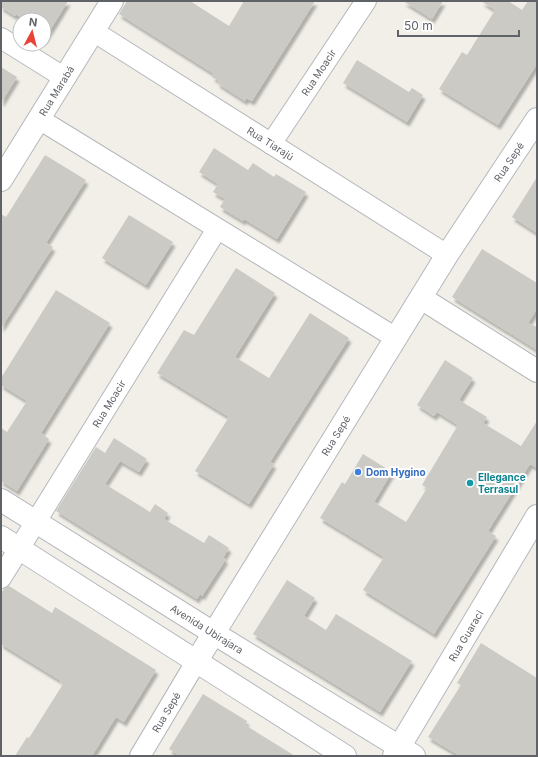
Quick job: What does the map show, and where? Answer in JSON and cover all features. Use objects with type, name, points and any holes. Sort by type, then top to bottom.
[{"type":"street","name":"Rua Marabá","points":[[1,180],[112,1]]},
{"type":"street","name":"Rua Moacir","points":[[271,144],[366,1]]},
{"type":"street","name":"Rua Tiarajú","points":[[94,31],[447,255]]},
{"type":"street","points":[[1,38],[65,78]]},
{"type":"street","points":[[39,119],[396,338]]},
{"type":"street","name":"Rua Sepé","points":[[140,756],[196,662],[215,634],[447,255],[537,119]]},
{"type":"street","name":"Rua Moacir","points":[[1,578],[217,229]]},
{"type":"street","points":[[421,298],[537,371]]},
{"type":"street","name":"Avenida Ubirajara","points":[[1,500],[403,753]]},
{"type":"street","name":"Rua Guaraci","points":[[403,753],[537,516]]},
{"type":"street","points":[[1,537],[345,756]]},
{"type":"building","points":[[1,1],[68,1],[52,27],[52,12],[12,12],[12,14],[1,7]]},
{"type":"building","points":[[127,1],[190,1],[229,26],[244,1],[315,1],[252,101],[246,98],[245,101],[217,83],[219,81],[212,77],[214,74],[119,14]]},
{"type":"building","points":[[403,1],[443,1],[432,19]]},
{"type":"building","points":[[481,1],[508,1],[522,10],[528,1],[537,1],[537,64],[498,125],[439,89],[462,52],[467,55],[495,10]]},
{"type":"building","points":[[357,60],[409,92],[412,88],[423,95],[407,122],[343,83]]},
{"type":"building","points":[[1,67],[17,77],[1,103]]},
{"type":"building","points":[[214,148],[248,170],[253,163],[274,177],[276,174],[306,192],[277,239],[244,219],[243,221],[220,207],[225,199],[213,192],[218,184],[199,172]]},
{"type":"building","points":[[45,155],[86,180],[46,243],[53,247],[1,328],[1,214],[6,217]]},
{"type":"building","points":[[537,177],[537,233],[512,217]]},
{"type":"building","points":[[129,215],[173,242],[146,285],[102,258]]},
{"type":"building","points":[[482,249],[537,283],[537,309],[528,323],[537,327],[537,350],[452,297]]},
{"type":"building","points":[[236,268],[275,293],[235,357],[269,378],[310,313],[349,338],[270,462],[274,464],[249,504],[195,471],[229,417],[157,373],[184,330],[194,335]]},
{"type":"building","points":[[56,290],[110,323],[41,433],[49,439],[17,491],[1,481],[1,428],[7,432],[27,401],[1,385],[1,378]]},
{"type":"building","points":[[445,360],[473,378],[459,400],[487,417],[483,423],[521,446],[537,421],[537,468],[530,464],[488,531],[496,536],[434,634],[363,590],[384,557],[320,518],[342,482],[345,484],[363,454],[392,472],[374,502],[406,522],[427,488],[422,485],[458,425],[437,412],[434,416],[417,405]]},
{"type":"building","points":[[114,438],[147,459],[139,472],[120,461],[105,484],[150,512],[155,504],[168,513],[164,519],[204,543],[209,535],[229,548],[223,558],[226,559],[202,596],[200,594],[197,599],[56,511],[96,447],[105,453]]},
{"type":"building","points":[[287,580],[315,598],[304,616],[326,630],[336,614],[412,661],[380,712],[253,634]]},
{"type":"building","points":[[9,586],[52,613],[55,607],[156,670],[124,722],[116,717],[92,756],[15,756],[27,737],[29,738],[63,684],[60,683],[61,681],[1,644],[1,593]]},
{"type":"building","points":[[481,643],[537,678],[537,756],[460,756],[428,737],[461,685],[457,683]]},
{"type":"building","points":[[203,694],[247,721],[245,725],[295,756],[180,756],[169,749]]},
{"type":"place","name":"Dom Hygino","points":[[358,472]]},
{"type":"place","name":"Ellegance Terrasul","points":[[470,483]]}]
